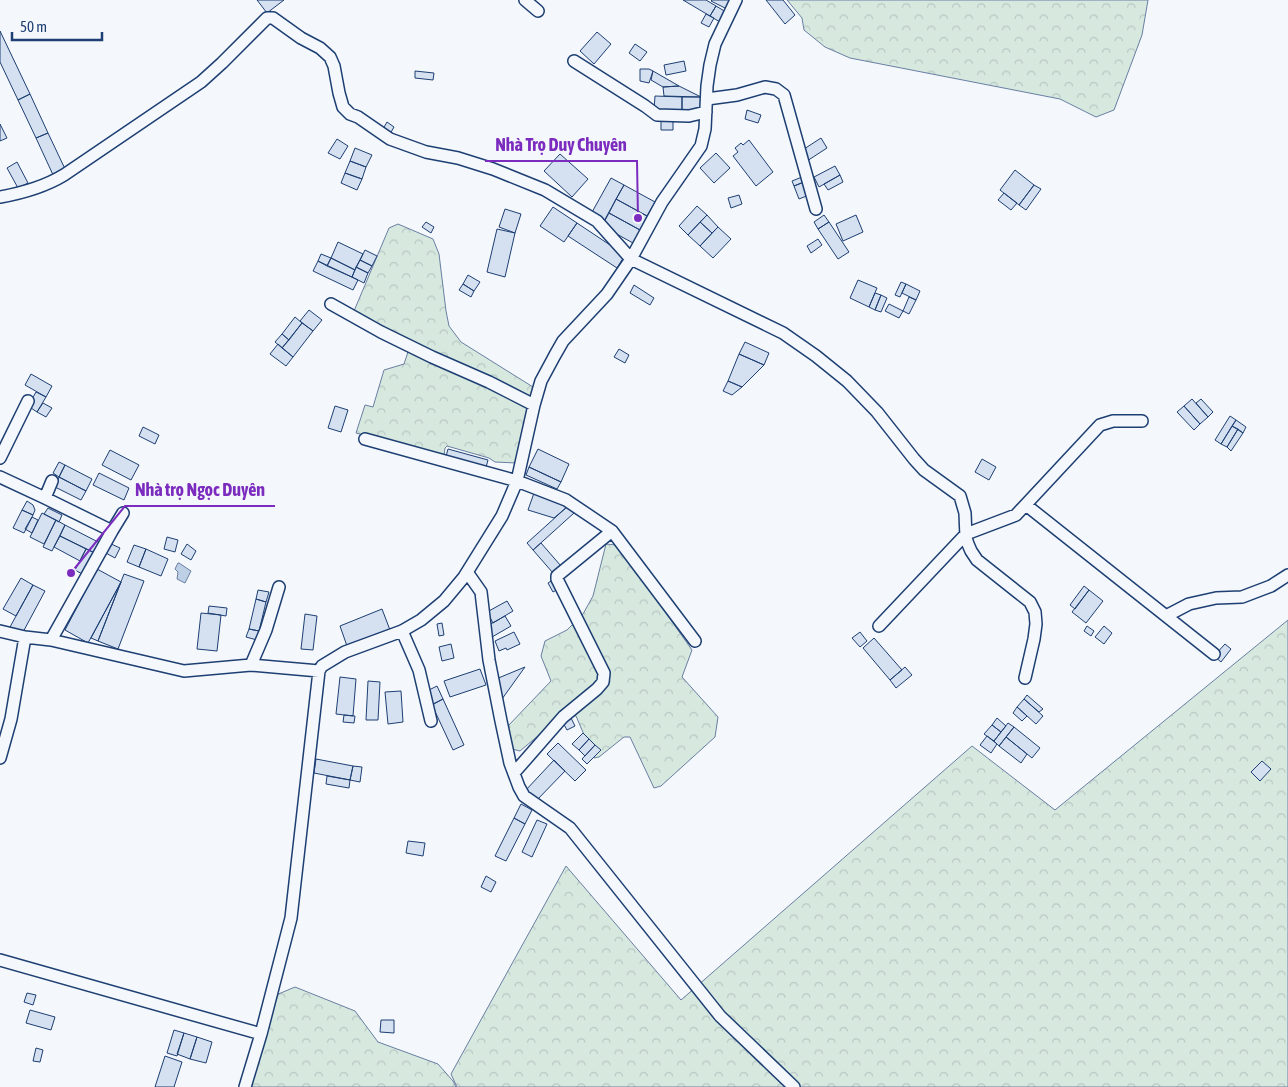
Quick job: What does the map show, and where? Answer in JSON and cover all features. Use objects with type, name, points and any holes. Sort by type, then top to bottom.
[{"type":"street","points":[[525,0],[538,11]]},
{"type":"street","points":[[246,1087],[291,918],[319,671],[322,666],[345,652],[402,631],[421,620],[444,601],[464,577],[502,516],[517,482],[541,381],[563,341],[607,294],[631,260],[662,202],[701,146],[705,129],[710,65],[715,44],[736,0]]},
{"type":"street","points":[[0,197],[37,188],[64,175],[201,82],[222,64],[267,18],[273,18],[301,38],[320,48],[330,57],[334,66],[343,107],[350,114],[358,117],[390,139],[426,152],[458,158],[493,169],[545,190],[597,221],[631,260],[783,334],[816,356],[848,381],[877,412],[924,470],[960,496],[965,513],[968,544],[977,560],[1030,602],[1035,612],[1036,624],[1025,678]]},
{"type":"street","points":[[574,61],[658,115],[689,116],[706,112]]},
{"type":"street","points":[[707,99],[737,95],[765,87],[776,90],[784,95],[816,209]]},
{"type":"street","points":[[331,304],[432,357],[489,382],[534,405]]},
{"type":"street","points":[[0,458],[28,401]]},
{"type":"street","points":[[880,626],[966,534],[1016,515],[1100,425],[1113,420],[1142,421]]},
{"type":"street","points":[[365,439],[517,482],[566,500],[612,531],[695,641]]},
{"type":"street","points":[[0,477],[112,531]]},
{"type":"street","points":[[45,498],[52,481]]},
{"type":"street","points":[[1026,504],[1214,654]]},
{"type":"street","points":[[51,640],[123,512]]},
{"type":"street","points":[[514,773],[564,717],[603,682],[604,673],[557,576],[612,531]]},
{"type":"street","points":[[467,572],[481,592],[500,721],[510,763],[524,796],[570,828],[720,1016],[794,1087]]},
{"type":"street","points":[[1166,616],[1189,604],[1216,598],[1242,598],[1271,586],[1288,575]]},
{"type":"street","points":[[251,665],[266,630],[279,586]]},
{"type":"street","points":[[0,631],[25,637],[51,640],[184,671],[251,665],[319,671]]},
{"type":"street","points":[[402,631],[420,670],[431,721]]},
{"type":"street","points":[[0,758],[11,719],[25,637]]},
{"type":"street","points":[[0,960],[261,1034]]},
{"type":"green space","points":[[787,0],[1148,0],[1142,35],[1114,110],[1096,117],[1060,99],[850,58],[825,47],[804,30],[802,18]]},
{"type":"green space","points":[[398,224],[433,239],[439,254],[449,326],[461,342],[533,387],[535,392],[517,463],[495,462],[489,458],[447,446],[444,455],[441,456],[356,433],[365,405],[373,407],[384,370],[404,364],[411,343],[354,311],[389,228]]},
{"type":"green space","points":[[606,544],[616,545],[622,551],[692,650],[682,677],[718,717],[715,737],[661,786],[654,788],[630,737],[624,737],[599,757],[594,758],[576,716],[565,713],[520,751],[512,749],[508,726],[551,681],[541,656],[545,641],[567,630],[583,614],[593,596]]},
{"type":"green space","points":[[1288,620],[1288,1087],[457,1087],[451,1074],[566,866],[681,1000],[972,746],[1055,810]]},
{"type":"green space","points":[[295,987],[355,1011],[378,1042],[438,1064],[456,1087],[250,1087],[276,995]]},
{"type":"water","points":[[178,563],[191,571],[185,583],[177,579],[178,572],[175,569]]},
{"type":"building","points":[[257,0],[284,0],[267,13]]},
{"type":"building","points":[[683,0],[706,0],[716,6],[710,16]]},
{"type":"building","points":[[712,0],[731,0],[727,9]]},
{"type":"building","points":[[766,0],[783,0],[795,15],[785,24]]},
{"type":"building","points":[[716,6],[726,12],[720,22],[710,16]]},
{"type":"building","points":[[706,14],[714,18],[709,27],[701,23]]},
{"type":"building","points":[[0,31],[30,94],[18,100],[0,62]]},
{"type":"building","points":[[597,32],[611,44],[594,64],[580,51]]},
{"type":"building","points":[[635,44],[647,52],[640,61],[629,53]]},
{"type":"building","points":[[684,61],[686,71],[666,75],[664,65]]},
{"type":"building","points":[[640,69],[653,71],[649,83],[640,81]]},
{"type":"building","points":[[415,71],[434,73],[433,80],[415,78]]},
{"type":"building","points":[[653,71],[679,86],[663,87],[651,80]]},
{"type":"building","points":[[679,86],[701,97],[664,96],[663,87]]},
{"type":"building","points":[[30,94],[48,133],[36,138],[18,100]]},
{"type":"building","points":[[655,96],[682,97],[682,111],[654,110]]},
{"type":"building","points":[[682,97],[701,97],[701,111],[682,111]]},
{"type":"building","points":[[747,110],[761,115],[758,123],[745,119]]},
{"type":"building","points":[[661,120],[673,120],[673,130],[661,130]]},
{"type":"building","points":[[387,122],[394,127],[390,134],[383,129]]},
{"type":"building","points":[[0,124],[7,138],[0,141]]},
{"type":"building","points":[[48,133],[66,171],[54,177],[36,138]]},
{"type":"building","points":[[821,138],[827,148],[807,161],[801,151]]},
{"type":"building","points":[[337,139],[348,146],[340,159],[328,153]]},
{"type":"building","points":[[749,140],[773,172],[756,186],[733,156],[738,152],[735,148]]},
{"type":"building","points":[[355,148],[372,155],[366,167],[350,161]]},
{"type":"building","points":[[716,153],[730,168],[714,183],[700,168]]},
{"type":"building","points":[[560,154],[588,179],[572,197],[544,171]]},
{"type":"building","points":[[350,161],[366,167],[362,179],[345,173]]},
{"type":"building","points":[[17,162],[28,183],[18,188],[7,168]]},
{"type":"building","points":[[835,166],[840,175],[819,187],[814,177]]},
{"type":"building","points":[[1015,170],[1034,185],[1019,205],[1000,190]]},
{"type":"building","points":[[345,173],[362,179],[357,190],[341,183]]},
{"type":"building","points":[[840,175],[843,182],[828,190],[824,184]]},
{"type":"building","points":[[802,177],[804,182],[794,186],[792,181]]},
{"type":"building","points":[[611,178],[624,185],[604,221],[591,214]]},
{"type":"building","points":[[804,182],[809,195],[799,199],[794,186]]},
{"type":"building","points":[[624,185],[655,202],[647,216],[616,199]]},
{"type":"building","points":[[1034,185],[1041,189],[1026,210],[1019,205]]},
{"type":"building","points":[[1004,193],[1017,203],[1011,210],[998,200]]},
{"type":"building","points":[[739,195],[742,204],[731,208],[728,198]]},
{"type":"building","points":[[616,199],[647,216],[640,230],[609,213]]},
{"type":"building","points":[[697,206],[707,215],[688,235],[679,226]]},
{"type":"building","points":[[553,207],[577,223],[564,242],[540,226]]},
{"type":"building","points":[[505,209],[521,214],[515,233],[499,227]]},
{"type":"building","points":[[609,213],[640,230],[633,243],[602,226]]},
{"type":"building","points":[[707,215],[718,227],[712,233],[700,222]]},
{"type":"building","points":[[824,215],[829,222],[818,229],[814,222]]},
{"type":"building","points":[[856,215],[863,232],[843,241],[836,224]]},
{"type":"building","points":[[426,222],[434,227],[431,233],[422,227]]},
{"type":"building","points":[[700,222],[712,233],[700,246],[688,235]]},
{"type":"building","points":[[829,222],[849,252],[838,259],[818,229]]},
{"type":"building","points":[[577,223],[625,255],[617,268],[568,236]]},
{"type":"building","points":[[718,227],[731,239],[713,258],[700,246]]},
{"type":"building","points":[[497,229],[515,233],[505,277],[487,272]]},
{"type":"building","points":[[818,239],[822,245],[811,253],[807,246]]},
{"type":"building","points":[[338,242],[363,254],[355,270],[331,258]]},
{"type":"building","points":[[365,250],[377,256],[372,266],[360,260]]},
{"type":"building","points":[[321,254],[331,258],[327,266],[318,261]]},
{"type":"building","points":[[331,258],[355,270],[352,277],[327,266]]},
{"type":"building","points":[[360,260],[372,266],[368,273],[356,267]]},
{"type":"building","points":[[318,261],[358,280],[353,290],[313,271]]},
{"type":"building","points":[[356,267],[368,273],[364,283],[352,277]]},
{"type":"building","points":[[468,275],[480,282],[474,291],[463,284]]},
{"type":"building","points":[[858,280],[877,288],[869,307],[850,298]]},
{"type":"building","points":[[901,282],[906,284],[900,297],[895,295]]},
{"type":"building","points":[[463,284],[474,291],[471,297],[459,290]]},
{"type":"building","points":[[906,284],[920,291],[916,300],[902,293]]},
{"type":"building","points":[[634,285],[654,298],[650,305],[630,293]]},
{"type":"building","points":[[875,293],[881,295],[875,310],[869,307]]},
{"type":"building","points":[[881,295],[887,298],[881,312],[875,310]]},
{"type":"building","points":[[909,297],[916,300],[909,314],[903,311]]},
{"type":"building","points":[[889,304],[903,311],[899,318],[885,311]]},
{"type":"building","points":[[309,310],[322,320],[313,331],[300,321]]},
{"type":"building","points":[[295,317],[302,323],[289,340],[282,334]]},
{"type":"building","points":[[302,323],[313,331],[293,357],[282,348]]},
{"type":"building","points":[[282,334],[289,340],[282,348],[275,342]]},
{"type":"building","points":[[745,342],[769,353],[764,365],[739,354]]},
{"type":"building","points":[[278,344],[293,357],[286,366],[270,354]]},
{"type":"building","points":[[619,349],[629,355],[625,363],[614,357]]},
{"type":"building","points":[[739,354],[764,365],[742,387],[728,381]]},
{"type":"building","points":[[31,374],[52,386],[46,397],[25,385]]},
{"type":"building","points":[[728,381],[742,387],[732,395],[723,391]]},
{"type":"building","points":[[36,392],[46,397],[37,412],[28,406]]},
{"type":"building","points":[[1192,399],[1208,417],[1200,424],[1184,406]]},
{"type":"building","points":[[1201,399],[1213,412],[1208,417],[1196,403]]},
{"type":"building","points":[[43,403],[52,408],[46,417],[37,412]]},
{"type":"building","points":[[335,406],[348,410],[341,432],[328,428]]},
{"type":"building","points":[[1184,406],[1200,424],[1194,430],[1177,412]]},
{"type":"building","points":[[1230,416],[1236,420],[1221,444],[1215,440]]},
{"type":"building","points":[[1236,420],[1246,427],[1243,433],[1232,426]]},
{"type":"building","points":[[1232,426],[1238,429],[1227,447],[1221,444]]},
{"type":"building","points":[[143,427],[159,435],[155,444],[139,436]]},
{"type":"building","points":[[1238,429],[1243,433],[1231,451],[1227,447]]},
{"type":"building","points":[[448,449],[488,460],[485,471],[445,460]]},
{"type":"building","points":[[538,449],[569,464],[561,482],[529,467]]},
{"type":"building","points":[[110,450],[139,465],[131,480],[102,465]]},
{"type":"building","points":[[982,459],[996,467],[989,480],[975,472]]},
{"type":"building","points":[[59,462],[65,465],[59,477],[53,473]]},
{"type":"building","points":[[65,465],[92,479],[86,491],[59,477]]},
{"type":"building","points":[[529,467],[561,482],[557,489],[526,475]]},
{"type":"building","points":[[99,473],[129,488],[124,500],[93,485]]},
{"type":"building","points":[[59,477],[86,491],[81,500],[55,487]]},
{"type":"building","points":[[534,493],[568,506],[554,518],[528,510]]},
{"type":"building","points":[[27,501],[33,505],[35,510],[33,515],[22,510]]},
{"type":"building","points":[[568,506],[574,513],[533,550],[527,543]]},
{"type":"building","points":[[48,508],[62,515],[59,522],[44,514]]},
{"type":"building","points":[[22,510],[33,515],[24,533],[13,528]]},
{"type":"building","points":[[42,513],[56,520],[44,544],[30,537]]},
{"type":"building","points":[[32,517],[38,520],[32,533],[25,529]]},
{"type":"building","points":[[56,520],[65,525],[52,551],[43,547]]},
{"type":"building","points":[[65,525],[100,543],[95,553],[60,536]]},
{"type":"building","points":[[60,536],[86,549],[80,561],[54,547]]},
{"type":"building","points":[[167,537],[178,540],[175,552],[164,549]]},
{"type":"building","points":[[109,543],[120,548],[115,558],[104,552]]},
{"type":"building","points":[[541,543],[561,566],[553,573],[533,550]]},
{"type":"building","points":[[187,544],[196,551],[191,560],[181,554]]},
{"type":"building","points":[[134,545],[146,549],[139,567],[127,562]]},
{"type":"building","points":[[86,549],[95,553],[84,575],[75,570]]},
{"type":"building","points":[[146,549],[168,559],[161,576],[139,567]]},
{"type":"building","points":[[97,569],[121,582],[88,643],[65,630]]},
{"type":"building","points":[[124,574],[144,581],[118,649],[98,641]]},
{"type":"building","points":[[21,578],[33,585],[16,616],[3,609]]},
{"type":"building","points":[[554,579],[560,588],[553,592],[548,583]]},
{"type":"building","points":[[121,582],[98,641],[91,638]]},
{"type":"building","points":[[33,585],[45,591],[22,634],[10,627]]},
{"type":"building","points":[[1084,586],[1089,590],[1075,609],[1070,605]]},
{"type":"building","points":[[258,590],[269,592],[266,602],[256,599]]},
{"type":"building","points":[[1089,590],[1103,601],[1086,623],[1072,612]]},
{"type":"building","points":[[256,599],[266,602],[259,631],[249,629]]},
{"type":"building","points":[[507,601],[513,611],[493,623],[487,612]]},
{"type":"building","points":[[209,606],[227,608],[226,616],[208,613]]},
{"type":"building","points":[[382,609],[390,630],[347,646],[340,626]]},
{"type":"building","points":[[201,613],[221,615],[217,651],[197,649]]},
{"type":"building","points":[[305,614],[317,616],[313,650],[301,649]]},
{"type":"building","points":[[505,616],[511,626],[492,637],[487,626]]},
{"type":"building","points":[[442,623],[444,635],[439,636],[437,624]]},
{"type":"building","points":[[1087,626],[1094,631],[1091,636],[1084,631]]},
{"type":"building","points":[[1104,626],[1112,633],[1104,644],[1095,637]]},
{"type":"building","points":[[249,629],[259,631],[257,640],[246,637]]},
{"type":"building","points":[[514,632],[520,644],[507,650],[506,648],[499,651],[495,641]]},
{"type":"building","points":[[860,632],[867,641],[860,647],[852,638]]},
{"type":"building","points":[[874,638],[902,670],[890,680],[863,648]]},
{"type":"building","points":[[451,644],[454,658],[442,661],[439,647]]},
{"type":"building","points":[[1225,644],[1231,649],[1221,662],[1214,656]]},
{"type":"building","points":[[525,667],[502,699],[496,679]]},
{"type":"building","points":[[905,667],[912,675],[896,688],[890,680]]},
{"type":"building","points":[[480,669],[486,685],[450,697],[444,681]]},
{"type":"building","points":[[340,677],[356,679],[353,716],[336,714]]},
{"type":"building","points":[[368,681],[380,682],[378,720],[366,720]]},
{"type":"building","points":[[437,686],[443,699],[433,704],[427,691]]},
{"type":"building","points":[[401,691],[403,722],[388,724],[385,692]]},
{"type":"building","points":[[1027,695],[1043,709],[1039,712],[1024,699]]},
{"type":"building","points":[[443,699],[464,745],[453,750],[432,705]]},
{"type":"building","points":[[1024,699],[1043,716],[1036,724],[1017,707]]},
{"type":"building","points":[[1017,707],[1027,716],[1022,721],[1013,713]]},
{"type":"building","points":[[344,715],[355,716],[354,723],[343,722]]},
{"type":"building","points":[[571,718],[575,726],[567,730],[563,723]]},
{"type":"building","points":[[997,718],[1006,726],[1001,732],[992,725]]},
{"type":"building","points":[[1008,723],[1014,727],[999,746],[994,741]]},
{"type":"building","points":[[992,725],[1001,732],[994,741],[984,734]]},
{"type":"building","points":[[1014,727],[1040,748],[1032,758],[1006,737]]},
{"type":"building","points":[[583,733],[589,739],[579,750],[572,744]]},
{"type":"building","points":[[987,736],[997,744],[991,753],[980,745]]},
{"type":"building","points":[[1006,737],[1027,754],[1021,763],[999,746]]},
{"type":"building","points":[[589,739],[595,745],[585,756],[579,750]]},
{"type":"building","points":[[558,743],[586,770],[575,781],[547,754]]},
{"type":"building","points":[[595,745],[601,750],[587,764],[582,759]]},
{"type":"building","points":[[316,759],[353,766],[350,780],[314,773]]},
{"type":"building","points":[[554,760],[565,771],[536,801],[525,791]]},
{"type":"building","points":[[1262,761],[1271,769],[1260,781],[1251,772]]},
{"type":"building","points":[[353,766],[362,767],[360,782],[350,780]]},
{"type":"building","points":[[327,776],[350,780],[349,788],[326,784]]},
{"type":"building","points":[[521,804],[532,810],[525,824],[514,818]]},
{"type":"building","points":[[514,818],[525,824],[506,861],[495,856]]},
{"type":"building","points":[[537,820],[547,824],[532,857],[522,852]]},
{"type":"building","points":[[408,841],[425,843],[423,856],[406,853]]},
{"type":"building","points":[[486,876],[496,882],[491,892],[481,887]]},
{"type":"building","points":[[27,993],[36,995],[33,1005],[24,1002]]},
{"type":"building","points":[[30,1010],[55,1017],[51,1030],[26,1023]]},
{"type":"building","points":[[381,1020],[394,1020],[394,1033],[380,1032]]},
{"type":"building","points":[[174,1030],[184,1033],[177,1056],[167,1053]]},
{"type":"building","points":[[184,1033],[197,1037],[190,1059],[177,1054]]},
{"type":"building","points":[[197,1037],[212,1042],[206,1063],[190,1059]]},
{"type":"building","points":[[36,1048],[43,1050],[40,1062],[33,1061]]},
{"type":"building","points":[[165,1056],[182,1062],[174,1087],[155,1087]]},
{"type":"place","name":"Nhà Trọ Duy Chuyên","points":[[638,218]]},
{"type":"place","name":"Nhà trọ Ngọc Duyên","points":[[71,573]]}]
